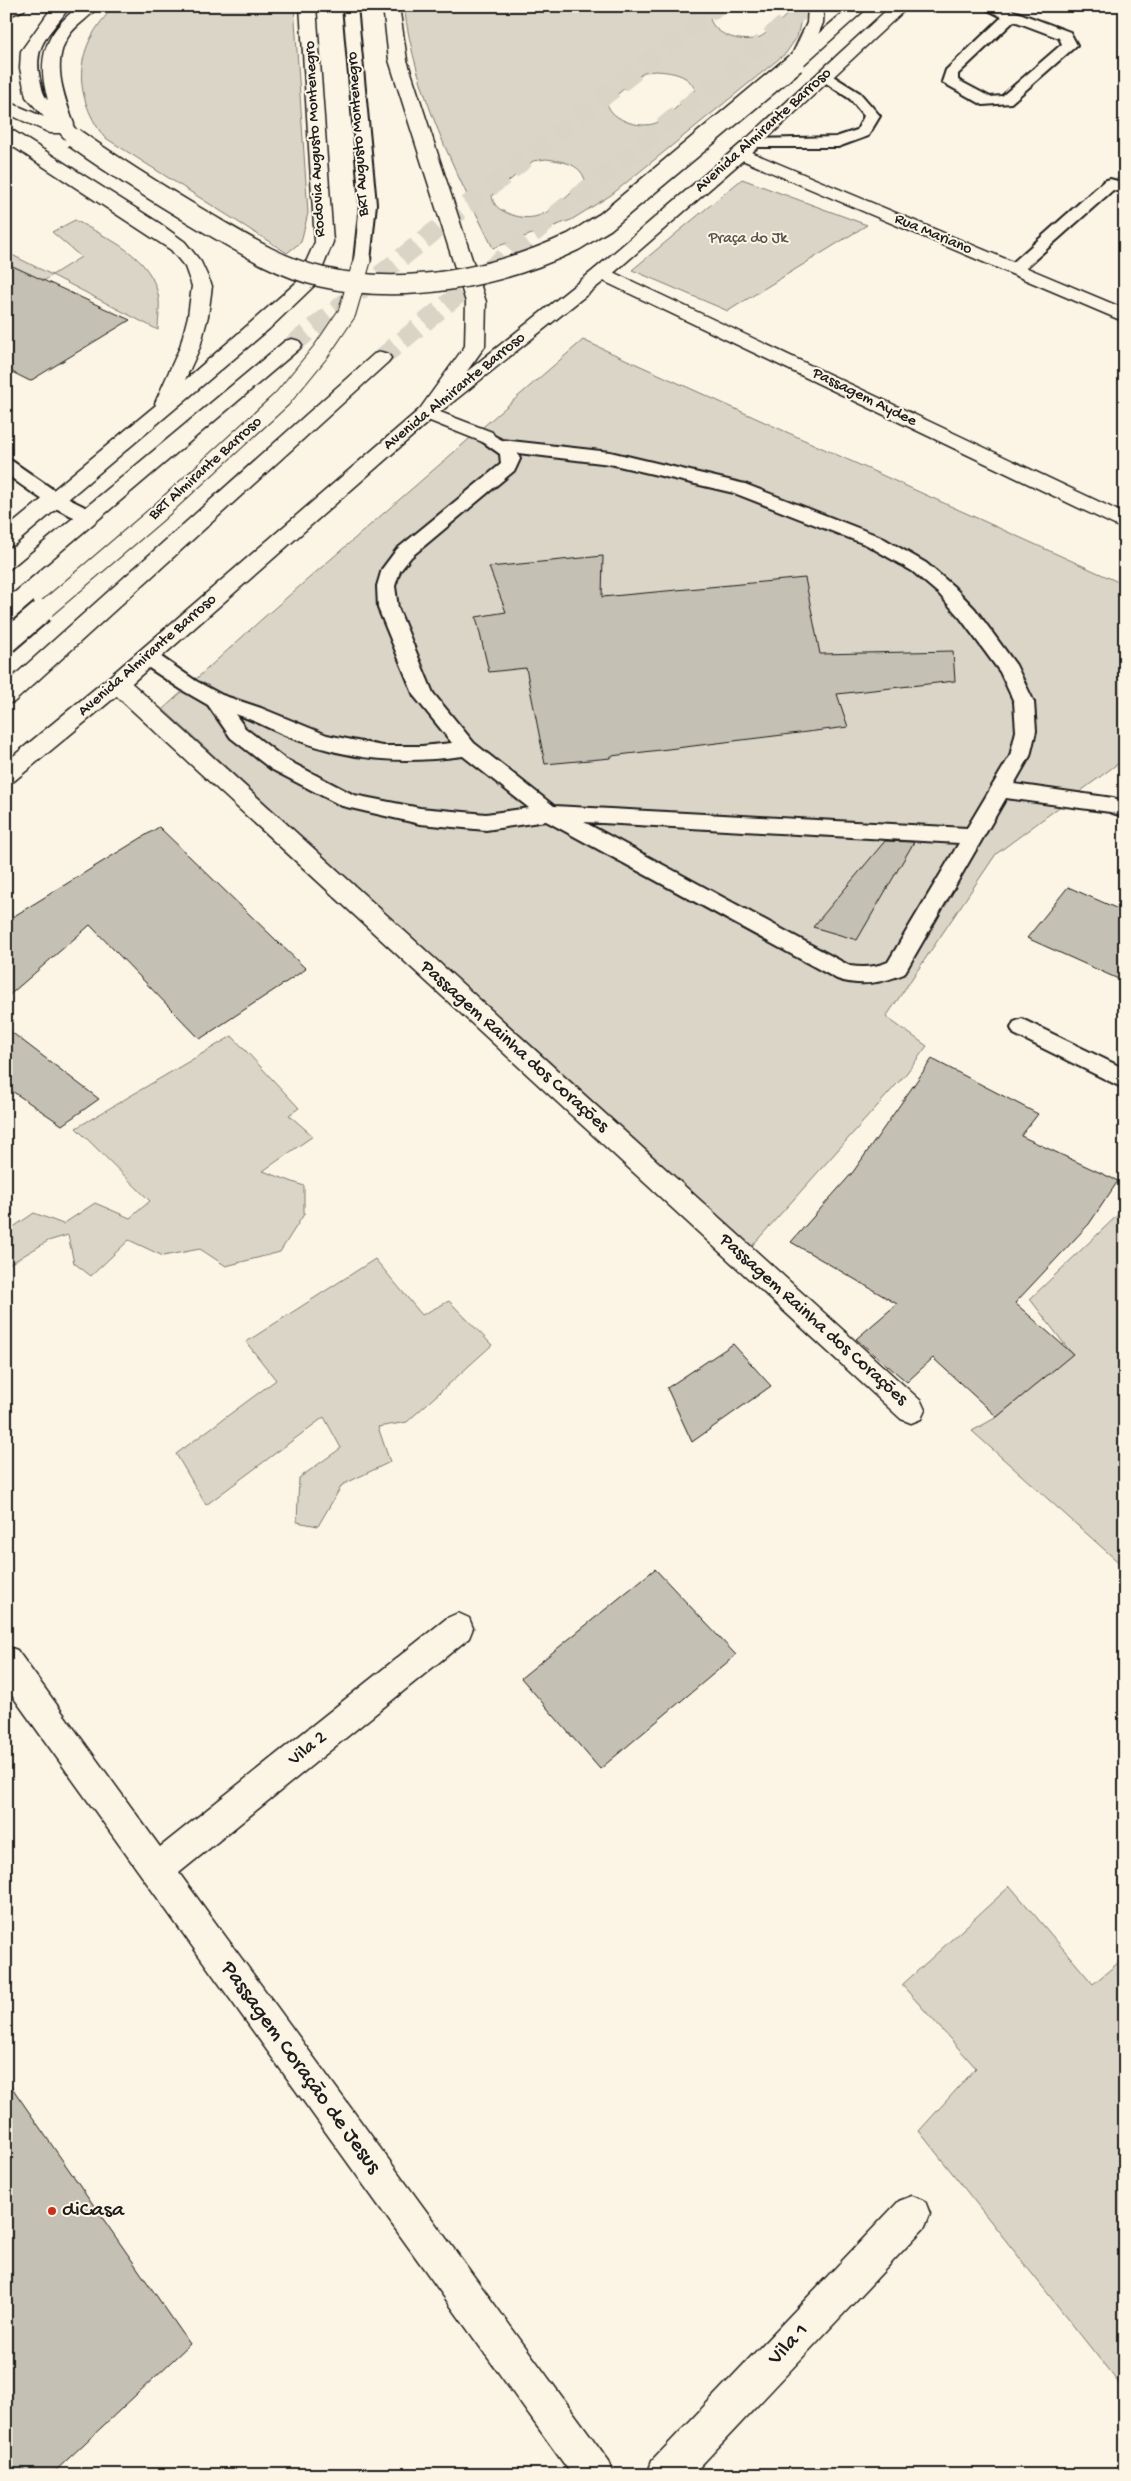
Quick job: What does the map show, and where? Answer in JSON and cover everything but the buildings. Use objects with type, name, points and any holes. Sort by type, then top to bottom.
[{"type":"main road","points":[[6,12],[18,6]]},
{"type":"main road","points":[[62,6],[42,31],[30,51],[29,68],[35,98],[71,137]]},
{"type":"main road","points":[[71,137],[55,98],[49,66],[54,45],[70,20],[90,6]]},
{"type":"main road","name":"Rodovia Augusto Montenegro","points":[[6,540],[159,413],[262,325],[306,284],[324,242],[308,6]]},
{"type":"main road","points":[[391,6],[398,60],[476,302],[475,346],[427,413],[492,441]]},
{"type":"main road","points":[[797,61],[815,23],[816,6]]},
{"type":"main road","name":"Avenida Almirante Barroso","points":[[6,775],[117,683],[427,413],[602,273],[746,148],[901,6]]},
{"type":"main road","points":[[6,106],[71,137],[117,169],[252,250],[290,267],[322,278],[351,282],[380,284],[440,280],[481,273],[521,262],[574,241],[605,222],[797,61],[854,9]]},
{"type":"main road","points":[[6,134],[152,227],[178,246],[194,266],[202,286],[198,316],[190,347],[159,413]]},
{"type":"main road","name":"Rua Mariano","points":[[746,148],[1015,269],[1125,316]]},
{"type":"main road","name":"Passagem Aydee","points":[[602,273],[1125,523]]},
{"type":"main road","points":[[6,586],[292,345]]},
{"type":"main road","points":[[6,696],[381,358]]},
{"type":"main road","name":"Passagem Rainha dos Corações","points":[[117,683],[911,1410]]},
{"type":"main road","name":"Vila 2","points":[[157,1870],[458,1628]]},
{"type":"main road","name":"Passagem Coração de Jesus","points":[[6,1661],[595,2475]]},
{"type":"main road","name":"Vila 1","points":[[666,2475],[912,2214]]},
{"type":"lane","name":"BRT Augusto Montenegro","points":[[350,6],[368,204],[362,262]]},
{"type":"lane","points":[[987,6],[1066,35],[1070,46],[1006,100],[988,102],[950,82],[950,73],[1011,16]]},
{"type":"lane","points":[[746,148],[838,142],[862,132],[872,116],[855,96],[825,76]]},
{"type":"lane","points":[[1015,269],[1110,184],[1125,188]]},
{"type":"lane","name":"BRT Almirante Barroso","points":[[6,642],[157,514],[282,399],[322,350],[347,313],[362,262]]},
{"type":"lane","points":[[492,441],[610,458],[740,488],[874,540],[919,568],[946,590],[968,614],[1009,670],[1024,702],[1026,731],[1020,756],[896,968],[880,975],[861,977],[845,973],[549,813],[467,748],[424,696],[388,608],[386,586],[391,569],[404,553],[509,466],[511,459],[508,452],[492,441]]},
{"type":"lane","points":[[6,464],[55,499],[89,516]]},
{"type":"lane","points":[[147,657],[182,681],[215,700],[255,713],[327,743],[362,753],[392,755],[430,754],[467,748]]},
{"type":"lane","points":[[215,700],[238,733],[278,764],[349,801],[420,816],[486,822],[549,813],[973,836]]},
{"type":"lane","points":[[1000,790],[1113,805],[1125,810]]},
{"type":"lane","points":[[1022,1028],[1125,1080]]},
{"type":"green space","points":[[115,6],[294,6],[308,213],[301,242],[287,253],[104,137],[93,120],[86,103],[82,86],[82,70],[85,53],[91,37],[101,21]]},
{"type":"green space","points":[[404,6],[726,6],[710,19],[713,25],[724,34],[746,40],[763,35],[784,18],[794,6],[804,6],[797,37],[786,53],[611,195],[571,220],[493,248],[438,131],[417,70]],"holes":[[[644,72],[673,73],[684,77],[695,90],[669,114],[653,124],[637,124],[615,115],[607,103]],[[546,159],[574,166],[583,174],[585,180],[550,211],[529,218],[518,217],[505,212],[494,203],[492,195],[533,161]]]},
{"type":"green space","name":"Praça do Jk","points":[[742,179],[867,225],[728,311],[632,270]]},
{"type":"green space","points":[[75,220],[127,250],[148,271],[155,284],[159,299],[158,330],[52,275],[81,257],[52,232]]},
{"type":"green space","points":[[6,252],[52,275],[6,309]]},
{"type":"green space","points":[[583,340],[1125,585],[1125,764],[1120,762],[996,854],[886,1017],[927,1046],[905,1075],[751,1247],[163,709],[262,619]]},
{"type":"green space","points":[[232,1036],[299,1108],[289,1115],[313,1136],[263,1171],[304,1186],[304,1214],[280,1252],[226,1266],[200,1249],[163,1256],[129,1240],[91,1276],[74,1263],[68,1235],[48,1241],[6,1266],[6,1232],[34,1213],[63,1224],[95,1203],[130,1218],[150,1201],[76,1128]]},
{"type":"green space","points":[[1125,1208],[1125,1568],[972,1431],[997,1417],[1072,1354],[1030,1299]]},
{"type":"green space","points":[[375,1259],[422,1315],[449,1301],[492,1345],[407,1422],[378,1427],[390,1462],[342,1485],[318,1526],[297,1522],[299,1478],[341,1448],[324,1417],[206,1505],[176,1454],[276,1380],[246,1342]]},
{"type":"green space","points":[[1010,1886],[1093,1984],[1125,1957],[1125,2391],[919,2131],[976,2068],[902,1985]]},
{"type":"tunnel","points":[[292,345],[717,6]]},
{"type":"tunnel","points":[[381,358],[685,109],[806,6]]},
{"type":"place","name":"diCasa","points":[[52,2211]]}]
